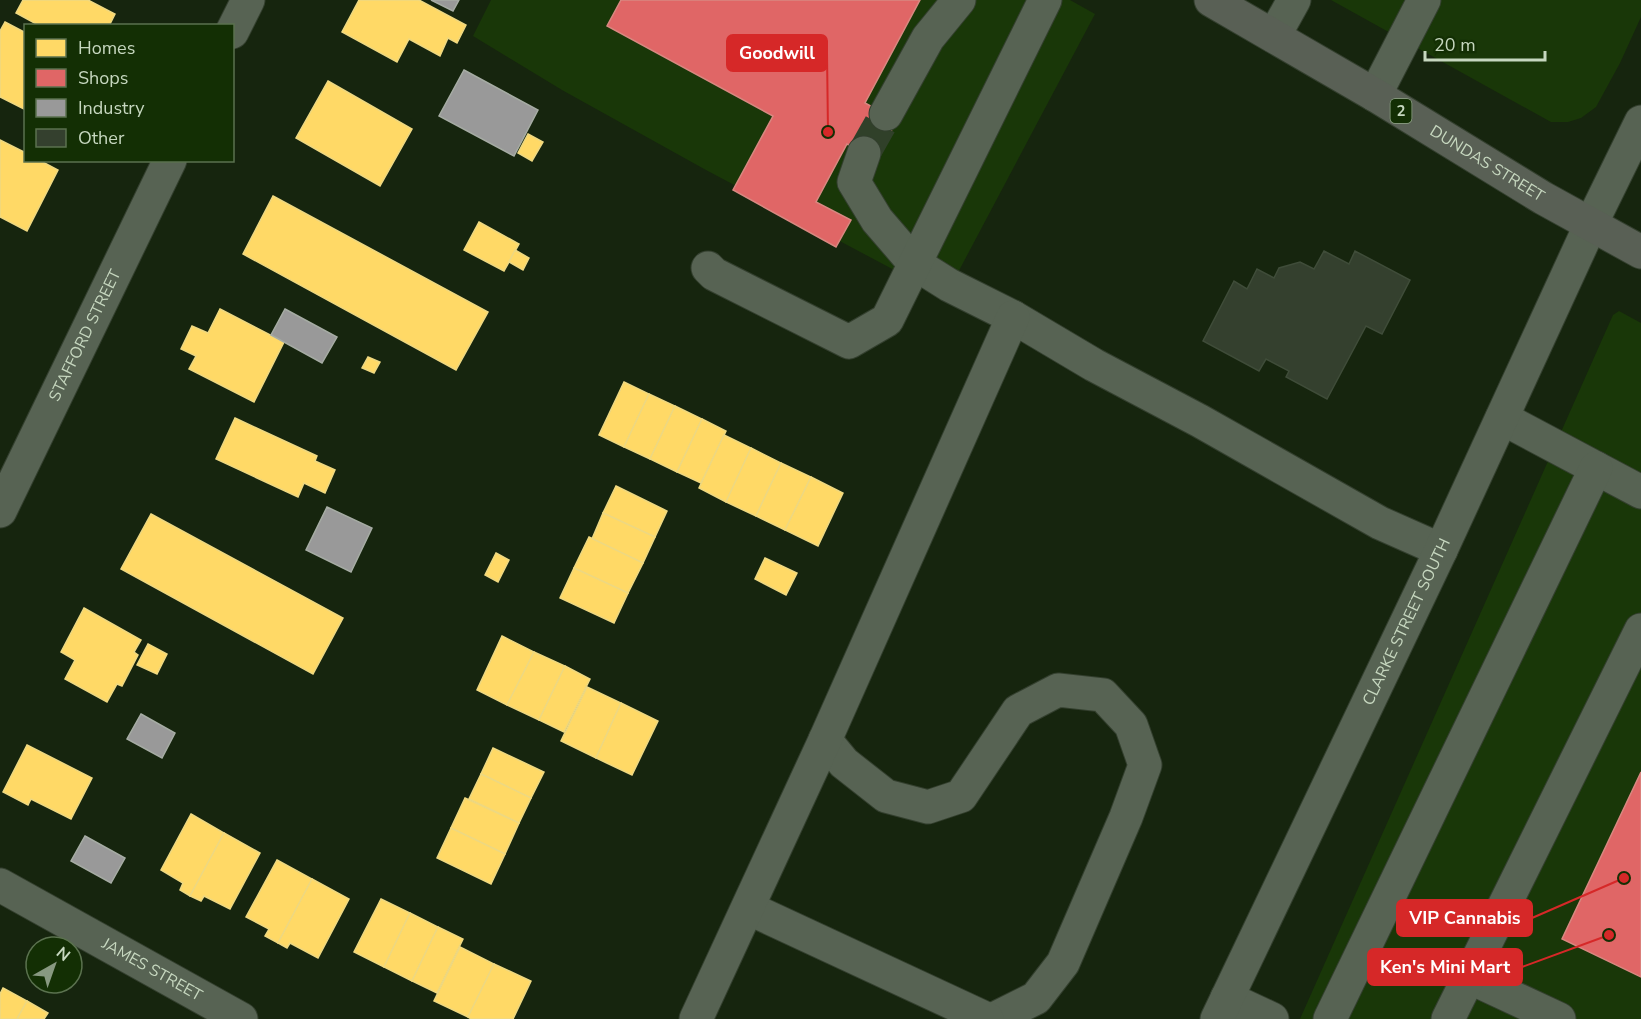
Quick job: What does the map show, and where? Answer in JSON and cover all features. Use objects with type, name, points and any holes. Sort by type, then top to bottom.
[{"type":"main road","name":"DUNDAS STREET","points":[[1211,0],[1641,252]]},
{"type":"street","points":[[234,28],[248,0]]},
{"type":"street","points":[[886,114],[928,38],[959,0]]},
{"type":"street","points":[[1274,36],[1294,0]]},
{"type":"street","points":[[1375,95],[1424,0]]},
{"type":"street","points":[[708,268],[714,274],[849,342],[887,320],[1042,1]]},
{"type":"street","name":"CLARKE STREET SOUTH","points":[[1222,1009],[1441,550],[1591,224],[1641,122]]},
{"type":"street","points":[[864,153],[854,182],[877,220],[914,263],[949,285],[1013,317],[1094,365],[1200,421],[1380,523],[1441,550]]},
{"type":"street","name":"STAFFORD STREET","points":[[0,511],[169,162]]},
{"type":"street","points":[[696,1019],[825,740],[1013,317]]},
{"type":"street","points":[[1502,418],[1641,492]]},
{"type":"street","points":[[1330,1019],[1596,468]]},
{"type":"street","points":[[1448,1019],[1641,630]]},
{"type":"street","points":[[825,740],[844,763],[886,796],[928,807],[961,796],[1018,711],[1059,690],[1103,695],[1131,725],[1145,765],[1126,817],[1064,963],[1036,998],[994,1019]]},
{"type":"street","name":"JAMES STREET","points":[[0,885],[241,1019]]},
{"type":"street","points":[[748,908],[987,1019]]},
{"type":"street","points":[[1469,977],[1560,1019]]},
{"type":"street","points":[[1222,1009],[1272,1019]]},
{"type":"shaded area","points":[[491,0],[1070,0],[1095,14],[945,297],[706,170],[562,90],[473,36]]},
{"type":"shaded area","points":[[1331,0],[1641,0],[1641,17],[1596,107],[1581,118],[1568,122],[1551,122]]},
{"type":"shaded area","points":[[1619,311],[1641,323],[1641,1019],[1300,1019],[1613,315]]},
{"type":"building: Homes","points":[[23,0],[88,0],[115,14],[110,24],[36,24],[16,13]]},
{"type":"building: Homes","points":[[359,0],[419,0],[466,25],[457,43],[448,38],[440,56],[409,39],[397,62],[342,32]]},
{"type":"building: Homes","points":[[5,22],[24,32],[24,109],[0,97],[0,31]]},
{"type":"building: Homes","points":[[328,81],[412,129],[380,186],[296,138]]},
{"type":"building: Homes","points":[[528,134],[543,142],[532,161],[518,153]]},
{"type":"building: Homes","points":[[0,140],[24,152],[24,162],[43,162],[58,170],[27,231],[0,217]]},
{"type":"building: Homes","points":[[273,196],[488,312],[456,370],[243,254]]},
{"type":"building: Homes","points":[[479,222],[519,244],[504,271],[464,250]]},
{"type":"building: Homes","points":[[515,250],[529,258],[523,270],[509,262]]},
{"type":"building: Homes","points":[[220,309],[284,342],[254,402],[189,369],[196,356],[181,349],[192,326],[208,333]]},
{"type":"building: Homes","points":[[368,357],[380,362],[374,373],[362,368]]},
{"type":"building: Homes","points":[[624,382],[649,394],[624,447],[599,435]]},
{"type":"building: Homes","points":[[649,394],[675,406],[650,459],[624,447]]},
{"type":"building: Homes","points":[[675,406],[702,419],[677,472],[650,459]]},
{"type":"building: Homes","points":[[235,418],[317,456],[315,461],[335,470],[325,493],[304,483],[298,497],[216,459]]},
{"type":"building: Homes","points":[[702,419],[726,431],[701,483],[677,472]]},
{"type":"building: Homes","points":[[724,435],[751,448],[726,502],[699,488]]},
{"type":"building: Homes","points":[[751,448],[781,463],[756,516],[726,502]]},
{"type":"building: Homes","points":[[781,463],[811,477],[785,530],[756,516]]},
{"type":"building: Homes","points":[[811,477],[843,493],[818,546],[785,530]]},
{"type":"building: Homes","points":[[616,486],[667,511],[655,537],[603,513]]},
{"type":"building: Homes","points":[[603,513],[655,537],[643,563],[592,539]]},
{"type":"building: Homes","points":[[151,514],[343,618],[313,674],[121,569]]},
{"type":"building: Homes","points":[[589,537],[643,563],[628,593],[574,568]]},
{"type":"building: Homes","points":[[496,553],[509,560],[498,582],[485,575]]},
{"type":"building: Homes","points":[[765,558],[797,573],[786,595],[755,579]]},
{"type":"building: Homes","points":[[574,568],[628,593],[614,623],[560,598]]},
{"type":"building: Homes","points":[[84,608],[141,640],[134,652],[138,655],[122,686],[117,684],[107,702],[65,679],[75,660],[61,652]]},
{"type":"building: Homes","points":[[502,636],[534,652],[507,705],[477,690]]},
{"type":"building: Homes","points":[[148,644],[167,654],[157,674],[137,665]]},
{"type":"building: Homes","points":[[534,652],[565,666],[539,720],[507,705]]},
{"type":"building: Homes","points":[[565,666],[590,679],[564,732],[539,720]]},
{"type":"building: Homes","points":[[587,687],[621,703],[596,758],[561,741]]},
{"type":"building: Homes","points":[[621,703],[658,721],[632,775],[596,758]]},
{"type":"building: Homes","points":[[27,745],[92,778],[71,819],[31,799],[28,805],[3,792]]},
{"type":"building: Homes","points":[[493,748],[544,772],[531,798],[481,774]]},
{"type":"building: Homes","points":[[481,774],[531,798],[519,823],[469,799]]},
{"type":"building: Homes","points":[[465,798],[519,823],[505,854],[451,828]]},
{"type":"building: Homes","points":[[191,814],[224,833],[190,896],[180,890],[183,883],[161,870]]},
{"type":"building: Homes","points":[[451,828],[505,854],[491,884],[437,858]]},
{"type":"building: Homes","points":[[224,833],[260,853],[230,909],[204,896],[201,901],[190,896]]},
{"type":"building: Homes","points":[[277,860],[312,879],[278,943],[265,936],[269,929],[246,917]]},
{"type":"building: Homes","points":[[312,879],[349,899],[318,958],[290,943],[287,948],[278,943]]},
{"type":"building: Homes","points":[[381,899],[410,913],[384,967],[354,952]]},
{"type":"building: Homes","points":[[410,913],[438,927],[412,981],[384,967]]},
{"type":"building: Homes","points":[[438,927],[463,939],[437,993],[412,981]]},
{"type":"building: Homes","points":[[460,947],[494,964],[468,1017],[434,1001]]},
{"type":"building: Homes","points":[[494,964],[531,981],[513,1019],[471,1019],[468,1017]]},
{"type":"building: Homes","points":[[3,988],[27,1001],[17,1019],[0,1019],[0,994]]},
{"type":"building: Homes","points":[[27,1001],[48,1013],[44,1019],[17,1019]]},
{"type":"building: Shops","points":[[621,0],[920,0],[865,103],[897,120],[876,159],[847,144],[816,202],[851,220],[836,247],[733,190],[773,116],[607,26]]},
{"type":"building: Shops","points":[[1641,772],[1641,977],[1562,939]]},
{"type":"building: Industry","points":[[431,0],[459,0],[453,11]]},
{"type":"building: Industry","points":[[464,70],[538,110],[514,156],[439,116]]},
{"type":"building: Industry","points":[[285,309],[337,337],[322,363],[271,335]]},
{"type":"building: Industry","points":[[327,507],[372,528],[351,572],[306,550]]},
{"type":"building: Industry","points":[[141,714],[175,733],[162,758],[127,739]]},
{"type":"building: Industry","points":[[85,836],[125,858],[111,883],[71,861]]},
{"type":"building: Other","points":[[1324,251],[1349,264],[1355,251],[1410,280],[1382,334],[1366,326],[1327,399],[1286,377],[1289,371],[1266,359],[1259,371],[1203,341],[1234,281],[1247,289],[1257,269],[1274,278],[1279,268],[1300,262],[1314,269]]},
{"type":"tunnel","points":[[864,153],[886,114]]},
{"type":"place","name":"Goodwill","points":[[828,132]]},
{"type":"place","name":"VIP Cannabis","points":[[1624,878]]},
{"type":"place","name":"Ken's Mini Mart","points":[[1609,935]]}]
